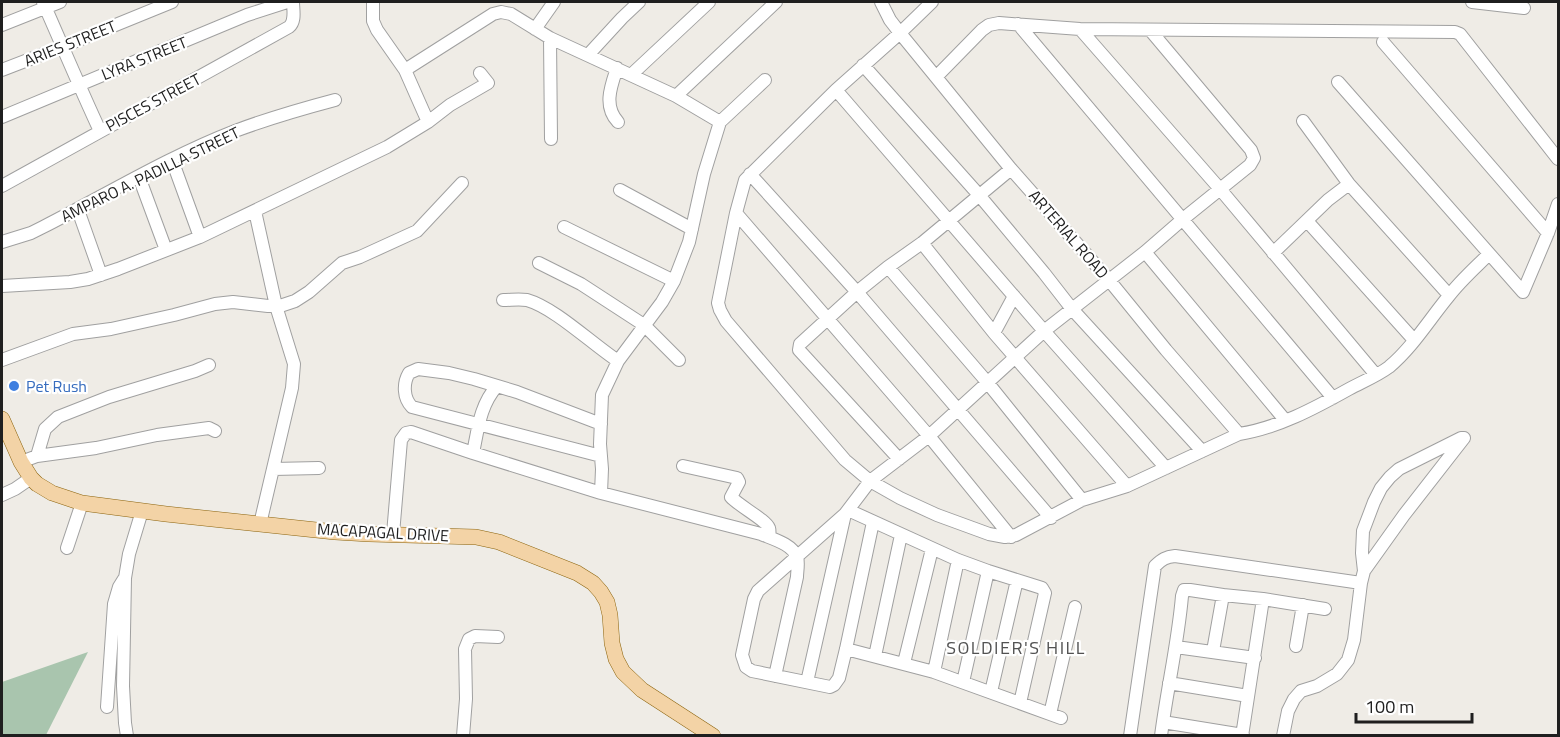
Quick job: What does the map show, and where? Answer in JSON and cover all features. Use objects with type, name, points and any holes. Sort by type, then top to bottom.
[{"type":"main road","name":"MACAPAGAL DRIVE","points":[[2,419],[21,462],[31,478],[52,493],[82,503],[335,532],[476,537],[490,539],[577,573],[593,583],[606,602],[610,615],[614,651],[623,672],[642,690],[713,735]]},
{"type":"street","points":[[2,25],[45,4],[60,2]]},
{"type":"street","name":"ARIES STREET","points":[[2,70],[172,2]]},
{"type":"street","name":"LYRA STREET","points":[[2,117],[247,15],[287,2]]},
{"type":"street","name":"PISCES STREET","points":[[4,180],[100,131],[289,27],[293,20],[293,2]]},
{"type":"street","points":[[373,2],[373,21],[377,30],[405,70],[428,122]]},
{"type":"street","points":[[535,29],[554,2]]},
{"type":"street","points":[[588,55],[621,18],[639,2]]},
{"type":"street","points":[[631,75],[709,2]]},
{"type":"street","points":[[676,96],[776,2]]},
{"type":"street","name":"ARTERIAL ROAD","points":[[881,2],[900,33],[1011,169],[1239,434]]},
{"type":"street","points":[[932,2],[836,90],[745,180],[718,303],[726,321],[845,460],[870,481],[937,515],[998,537],[1011,537],[1082,500],[1127,486],[1239,434],[1252,432],[1285,420],[1333,398],[1389,367],[1414,340],[1449,295],[1489,254]]},
{"type":"street","points":[[1472,2],[1524,8]]},
{"type":"street","points":[[45,4],[78,85],[100,131]]},
{"type":"street","points":[[405,70],[497,12],[511,14],[550,38],[676,96],[720,122]]},
{"type":"street","points":[[936,77],[968,43],[989,25],[999,23],[1080,29],[1455,32],[1460,34],[1558,159]]},
{"type":"street","points":[[1018,24],[1333,398]]},
{"type":"street","points":[[1080,29],[1220,189],[1377,375]]},
{"type":"street","points":[[873,522],[846,649],[839,678],[834,685],[830,687],[775,676],[752,671],[746,667],[742,655],[755,594],[847,512],[870,481],[929,436],[1044,331],[1145,252],[1250,165],[1254,159],[1251,150],[1150,30]]},
{"type":"street","points":[[550,38],[550,139]]},
{"type":"street","points":[[1383,42],[1548,233]]},
{"type":"street","points":[[863,65],[979,195],[1072,309],[1202,451]]},
{"type":"street","points":[[617,68],[609,101],[610,111],[618,122]]},
{"type":"street","points":[[2,285],[88,279],[200,237],[387,147],[488,82],[480,73]]},
{"type":"street","points":[[601,493],[602,395],[618,361],[675,281],[689,242],[704,174],[720,122],[765,80]]},
{"type":"street","points":[[1338,82],[1523,292],[1558,204]]},
{"type":"street","points":[[836,90],[1044,331],[1166,468]]},
{"type":"street","name":"AMPARO A. PADILLA STREET","points":[[2,242],[31,233],[172,160],[233,132],[335,100]]},
{"type":"street","points":[[1303,121],[1349,184],[1449,295]]},
{"type":"street","points":[[172,160],[200,237]]},
{"type":"street","points":[[899,459],[799,350],[800,344],[857,292],[922,243],[1011,169]]},
{"type":"street","points":[[750,174],[857,292],[1051,518]]},
{"type":"street","points":[[139,177],[166,250]]},
{"type":"street","points":[[2,360],[73,334],[174,315],[215,304],[233,302],[276,306],[295,301],[309,292],[342,263],[417,231],[462,183]]},
{"type":"street","points":[[1273,253],[1328,200],[1349,184]]},
{"type":"street","points":[[620,190],[692,229]]},
{"type":"street","points":[[78,210],[101,275]]},
{"type":"street","points":[[255,211],[276,306],[294,364],[292,388],[260,524]]},
{"type":"street","points":[[736,213],[929,436],[1011,537]]},
{"type":"street","points":[[1307,221],[1414,340]]},
{"type":"street","points":[[564,227],[675,281]]},
{"type":"street","points":[[922,243],[994,333],[1127,486]]},
{"type":"street","points":[[1145,252],[1285,420]]},
{"type":"street","points":[[539,263],[580,284],[644,325],[679,360]]},
{"type":"street","points":[[888,267],[987,382],[1082,500]]},
{"type":"street","points":[[994,333],[1014,296]]},
{"type":"street","points":[[503,300],[524,300],[539,305],[618,361]]},
{"type":"street","points":[[37,456],[45,429],[58,417],[109,397],[209,365]]},
{"type":"street","points":[[601,424],[517,392],[448,373],[418,369],[409,373],[405,385],[408,402],[412,407],[601,456]]},
{"type":"street","points":[[473,453],[486,399],[497,386]]},
{"type":"street","points":[[21,462],[37,456],[96,448],[157,435],[209,428],[215,431]]},
{"type":"street","points":[[393,534],[403,435],[416,433],[601,493],[770,537],[783,543],[797,556],[798,563],[797,577],[775,676]]},
{"type":"street","points":[[1283,735],[1288,711],[1294,699],[1301,691],[1337,674],[1348,660],[1354,640],[1362,577],[1363,531],[1381,489],[1399,469],[1463,437],[1463,441],[1404,515],[1362,577]]},
{"type":"street","points":[[683,466],[737,478],[739,482],[731,497],[769,527],[770,537]]},
{"type":"street","points":[[273,469],[319,468]]},
{"type":"street","points":[[2,495],[31,478]]},
{"type":"street","points":[[67,548],[82,503]]},
{"type":"street","points":[[127,735],[123,686],[125,578],[129,554],[142,511]]},
{"type":"street","points":[[847,512],[987,572],[1042,588],[1045,593],[1020,703]]},
{"type":"street","points":[[807,682],[847,512]]},
{"type":"street","points":[[875,656],[901,535]]},
{"type":"street","points":[[904,663],[932,549]]},
{"type":"street","points":[[1130,735],[1155,566],[1161,560],[1175,556],[1362,577]]},
{"type":"street","points":[[934,672],[958,560]]},
{"type":"street","points":[[963,682],[987,572]]},
{"type":"street","points":[[106,707],[114,604],[119,587],[125,578]]},
{"type":"street","points":[[991,692],[1017,580]]},
{"type":"street","points":[[1161,735],[1184,590],[1325,609]]},
{"type":"street","points":[[1213,651],[1223,595]]},
{"type":"street","points":[[1163,722],[1243,735],[1263,599]]},
{"type":"street","points":[[1296,646],[1303,605]]},
{"type":"street","points":[[846,649],[934,672],[1055,716],[1075,607]]},
{"type":"street","points":[[463,735],[466,699],[465,649],[469,639],[476,636],[498,637]]},
{"type":"street","points":[[1176,647],[1254,658]]},
{"type":"street","points":[[1169,684],[1248,696]]},
{"type":"green space","points":[[88,652],[46,735],[2,735],[2,682]]},
{"type":"place","name":"Pet Rush","points":[[14,386]]},
{"type":"district","name":"SOLDIER'S HILL","points":[[1016,648]]}]
